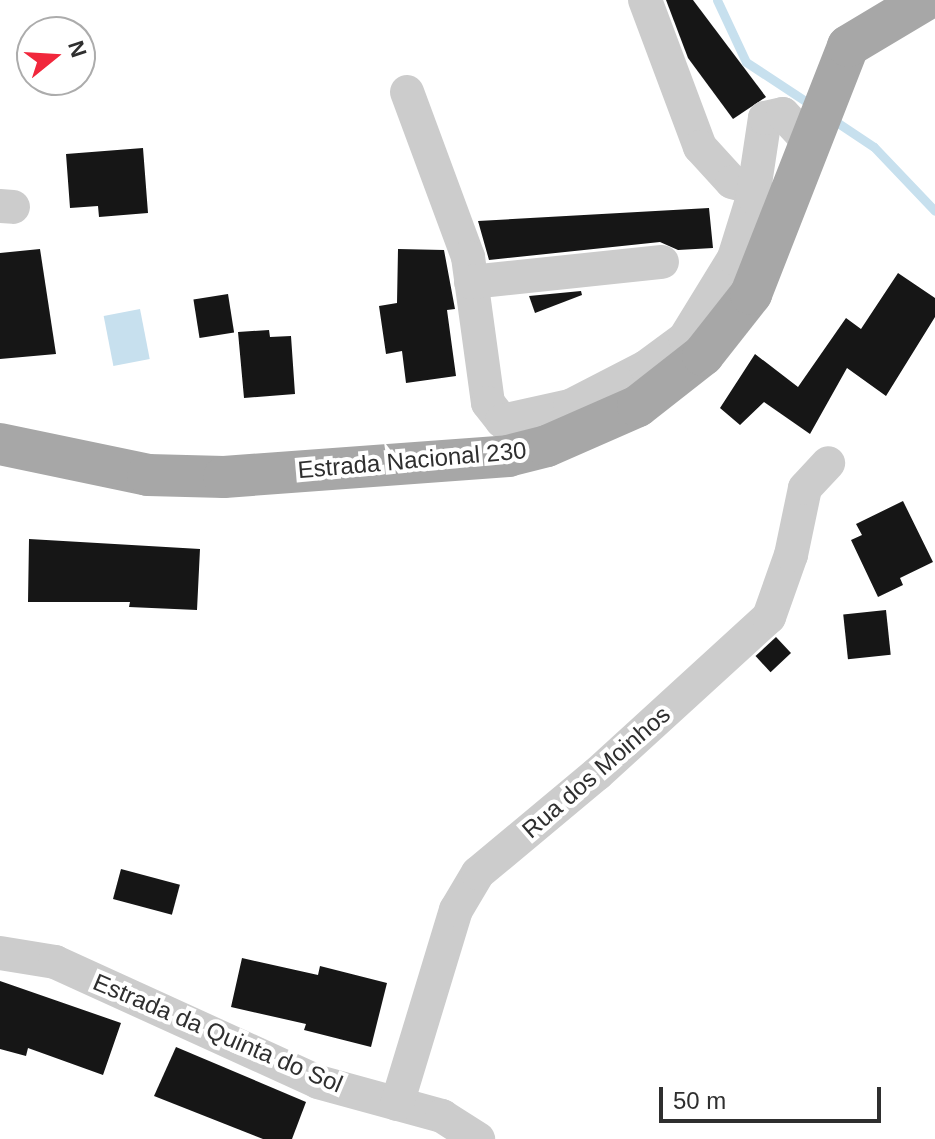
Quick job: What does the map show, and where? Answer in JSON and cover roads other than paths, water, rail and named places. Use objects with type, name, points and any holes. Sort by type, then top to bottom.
[{"type":"main road","name":"Estrada Nacional 230","points":[[0,444],[148,475],[224,477],[508,456],[547,446],[638,406],[703,355],[751,294],[816,121],[848,46],[904,6]]},
{"type":"street","points":[[645,0],[700,147],[732,182],[754,188]]},
{"type":"street","points":[[407,92],[468,257],[488,403],[502,421],[570,406],[646,367],[685,338],[734,258],[754,188],[765,118],[783,114],[816,121]]},
{"type":"street","points":[[471,282],[662,262]]},
{"type":"street","name":"Rua dos Moinhos","points":[[397,1104],[456,910],[478,873],[597,774],[769,617],[791,555],[805,488],[828,463]]},
{"type":"street","name":"Estrada da Quinta do Sol","points":[[0,953],[55,962],[318,1082],[442,1116],[478,1139]]},
{"type":"water","points":[[140,309],[150,359],[113,366],[104,316]]},
{"type":"waterway","points":[[717,0],[746,62],[813,106]]},
{"type":"waterway","points":[[832,119],[874,147],[935,211]]}]
